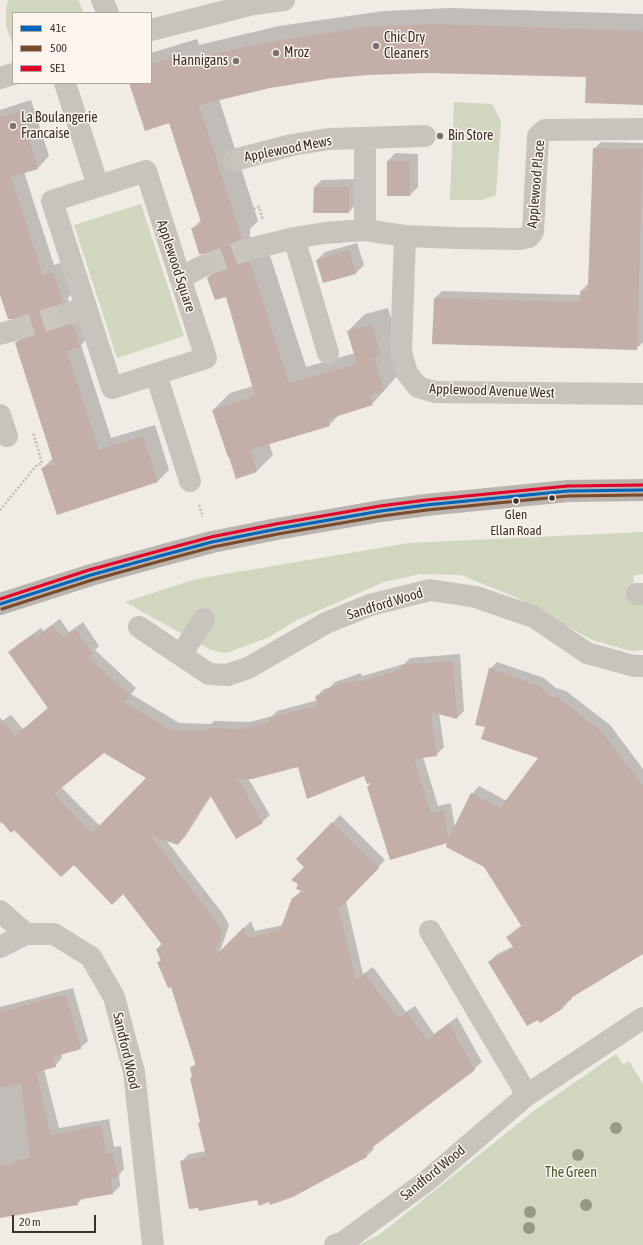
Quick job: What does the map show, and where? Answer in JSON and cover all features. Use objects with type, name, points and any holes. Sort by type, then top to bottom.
[{"type":"street","points":[[102,0],[108,12]]},
{"type":"street","points":[[152,30],[252,4],[284,0]]},
{"type":"street","points":[[0,78],[12,74]]},
{"type":"street","points":[[65,84],[98,186]]},
{"type":"street","name":"Applewood Place","points":[[405,236],[519,239],[529,237],[533,232],[538,136],[544,130],[643,129]]},
{"type":"street","name":"Applewood Mews","points":[[234,160],[292,145],[330,139],[425,136]]},
{"type":"street","points":[[365,138],[365,230]]},
{"type":"street","name":"Applewood Square","points":[[146,171],[206,358],[112,388],[77,310],[52,201],[98,186],[146,171]]},
{"type":"street","points":[[246,250],[294,238],[325,233],[365,230],[405,236]]},
{"type":"street","name":"Applewood Avenue West","points":[[405,236],[400,352],[407,373],[418,387],[435,392],[643,394]]},
{"type":"street","points":[[294,238],[328,353]]},
{"type":"street","points":[[180,278],[203,266]]},
{"type":"street","points":[[156,374],[190,481]]},
{"type":"street","points":[[0,415],[7,436]]},
{"type":"street","points":[[0,604],[91,575],[212,542],[277,528],[426,505],[568,491],[643,490]]},
{"type":"street","name":"Sandford Wood","points":[[139,627],[209,674],[227,675],[248,668],[326,623],[370,605],[430,590],[476,597],[534,618],[587,653],[634,666],[643,666]]},
{"type":"street","points":[[181,655],[204,619]]},
{"type":"street","points":[[0,911],[26,934]]},
{"type":"street","points":[[430,931],[527,1096]]},
{"type":"street","name":"Sandford Wood","points":[[0,947],[26,934],[54,934],[91,957],[114,997],[134,1072],[153,1245]]},
{"type":"street","name":"Sandford Wood","points":[[335,1245],[342,1243],[428,1180],[527,1096],[643,1018]]},
{"type":"path","points":[[234,160],[247,212],[259,207],[270,245]]},
{"type":"path","points":[[0,510],[36,466],[42,463],[33,431],[7,436]]},
{"type":"path","points":[[190,481],[212,542]]},
{"type":"green space","points":[[8,0],[78,0],[84,12],[12,12],[12,42],[6,26],[6,9]]},
{"type":"green space","points":[[454,102],[492,104],[501,121],[496,195],[482,200],[450,200]]},
{"type":"green space","points":[[141,204],[184,336],[117,358],[74,225]]},
{"type":"green space","points":[[643,532],[643,574],[633,576],[635,600],[643,601],[643,650],[631,651],[592,640],[517,598],[461,575],[420,574],[384,582],[297,620],[267,638],[226,653],[211,650],[125,602],[196,579],[409,543]]},
{"type":"green space","name":"The Green","points":[[616,1054],[623,1064],[629,1061],[643,1084],[643,1245],[358,1245],[379,1235],[535,1110]]},
{"type":"building","points":[[433,24],[643,31],[643,105],[585,103],[586,77],[427,73],[333,78],[270,88],[199,105],[242,238],[237,241],[234,246],[234,253],[237,259],[242,262],[250,262],[289,383],[357,364],[347,331],[372,324],[381,356],[362,362],[375,359],[384,391],[370,395],[373,405],[328,419],[330,426],[250,450],[257,472],[236,479],[212,410],[255,396],[226,297],[215,300],[207,278],[214,272],[214,261],[209,255],[199,254],[191,228],[202,225],[169,123],[145,131],[129,84],[152,84],[152,64],[180,55],[182,61],[262,43],[367,27]]},
{"type":"building","points":[[20,111],[38,169],[11,177],[43,276],[53,272],[63,303],[59,305],[57,310],[57,318],[61,323],[73,325],[80,347],[67,351],[99,450],[143,436],[158,482],[57,515],[41,468],[54,464],[15,343],[23,335],[23,328],[19,322],[14,319],[8,319],[0,295],[0,117]]},
{"type":"building","points":[[593,148],[643,149],[637,350],[432,344],[434,298],[580,302],[580,291],[588,291]]},
{"type":"building","points":[[387,161],[410,161],[410,196],[387,196]]},
{"type":"building","points":[[314,187],[349,187],[349,213],[313,213]]},
{"type":"building","points":[[349,250],[356,274],[323,283],[316,260]]},
{"type":"building","points":[[53,626],[62,638],[75,629],[93,654],[88,657],[130,696],[124,702],[171,730],[206,731],[206,728],[242,729],[270,722],[269,718],[318,705],[315,696],[327,692],[326,689],[354,680],[355,683],[401,669],[401,665],[453,661],[457,719],[431,712],[437,756],[414,759],[431,813],[444,810],[448,839],[471,793],[500,808],[538,758],[481,739],[485,727],[475,725],[489,668],[537,685],[549,695],[559,698],[602,732],[643,786],[643,954],[571,998],[572,999],[561,1006],[562,1009],[540,1023],[538,1020],[527,1026],[488,962],[514,948],[506,937],[522,927],[484,867],[446,847],[447,843],[390,860],[367,787],[371,783],[367,784],[364,776],[307,799],[298,767],[252,779],[238,779],[263,823],[236,839],[210,795],[178,845],[150,835],[216,921],[222,933],[215,956],[244,927],[248,938],[280,930],[292,898],[305,892],[296,889],[298,884],[291,880],[304,867],[296,859],[332,822],[379,868],[339,909],[356,980],[365,974],[398,1018],[407,1012],[427,1040],[449,1024],[475,1070],[365,1153],[367,1157],[293,1197],[270,1205],[269,1202],[259,1206],[257,1200],[199,1211],[198,1208],[189,1209],[180,1161],[206,1156],[198,1123],[200,1122],[190,1078],[192,1077],[190,1067],[196,1066],[171,987],[168,988],[157,962],[161,961],[156,949],[163,946],[123,894],[112,905],[74,865],[61,877],[14,830],[11,833],[0,820],[0,718],[15,736],[48,708],[8,652],[33,635],[35,638]],"holes":[[[104,753],[146,778],[92,833],[54,794]]]},
{"type":"building","points":[[66,994],[81,1049],[53,1057],[56,1067],[36,1072],[51,1135],[101,1125],[106,1154],[113,1153],[118,1177],[111,1179],[113,1194],[77,1200],[78,1205],[0,1218],[0,1165],[16,1163],[15,1160],[30,1158],[21,1083],[0,1088],[0,1012]]},
{"type":"tunnel","points":[[203,266],[246,250]]},
{"type":"tunnel","points":[[11,331],[69,313]]},
{"type":"transit line","name":"SE1","points":[[0,599],[89,570],[155,552],[211,537],[276,524],[380,506],[426,500],[568,486],[643,485]]},
{"type":"transit line","name":"41c","points":[[0,604],[91,575],[156,557],[212,542],[277,529],[381,511],[426,505],[568,491],[643,490]]},
{"type":"transit line","name":"500","points":[[2,609],[92,580],[157,562],[213,547],[278,534],[382,516],[427,510],[568,496],[643,495]]},
{"type":"place","name":"Chic Dry Cleaners","points":[[376,46]]},
{"type":"place","name":"Mroz","points":[[276,53]]},
{"type":"place","name":"Hannigans","points":[[236,61]]},
{"type":"place","name":"La Boulangerie Francaise","points":[[13,126]]},
{"type":"place","name":"Bin Store","points":[[440,136]]},
{"type":"place","name":"Glen Ellan Road","points":[[516,501]]}]
